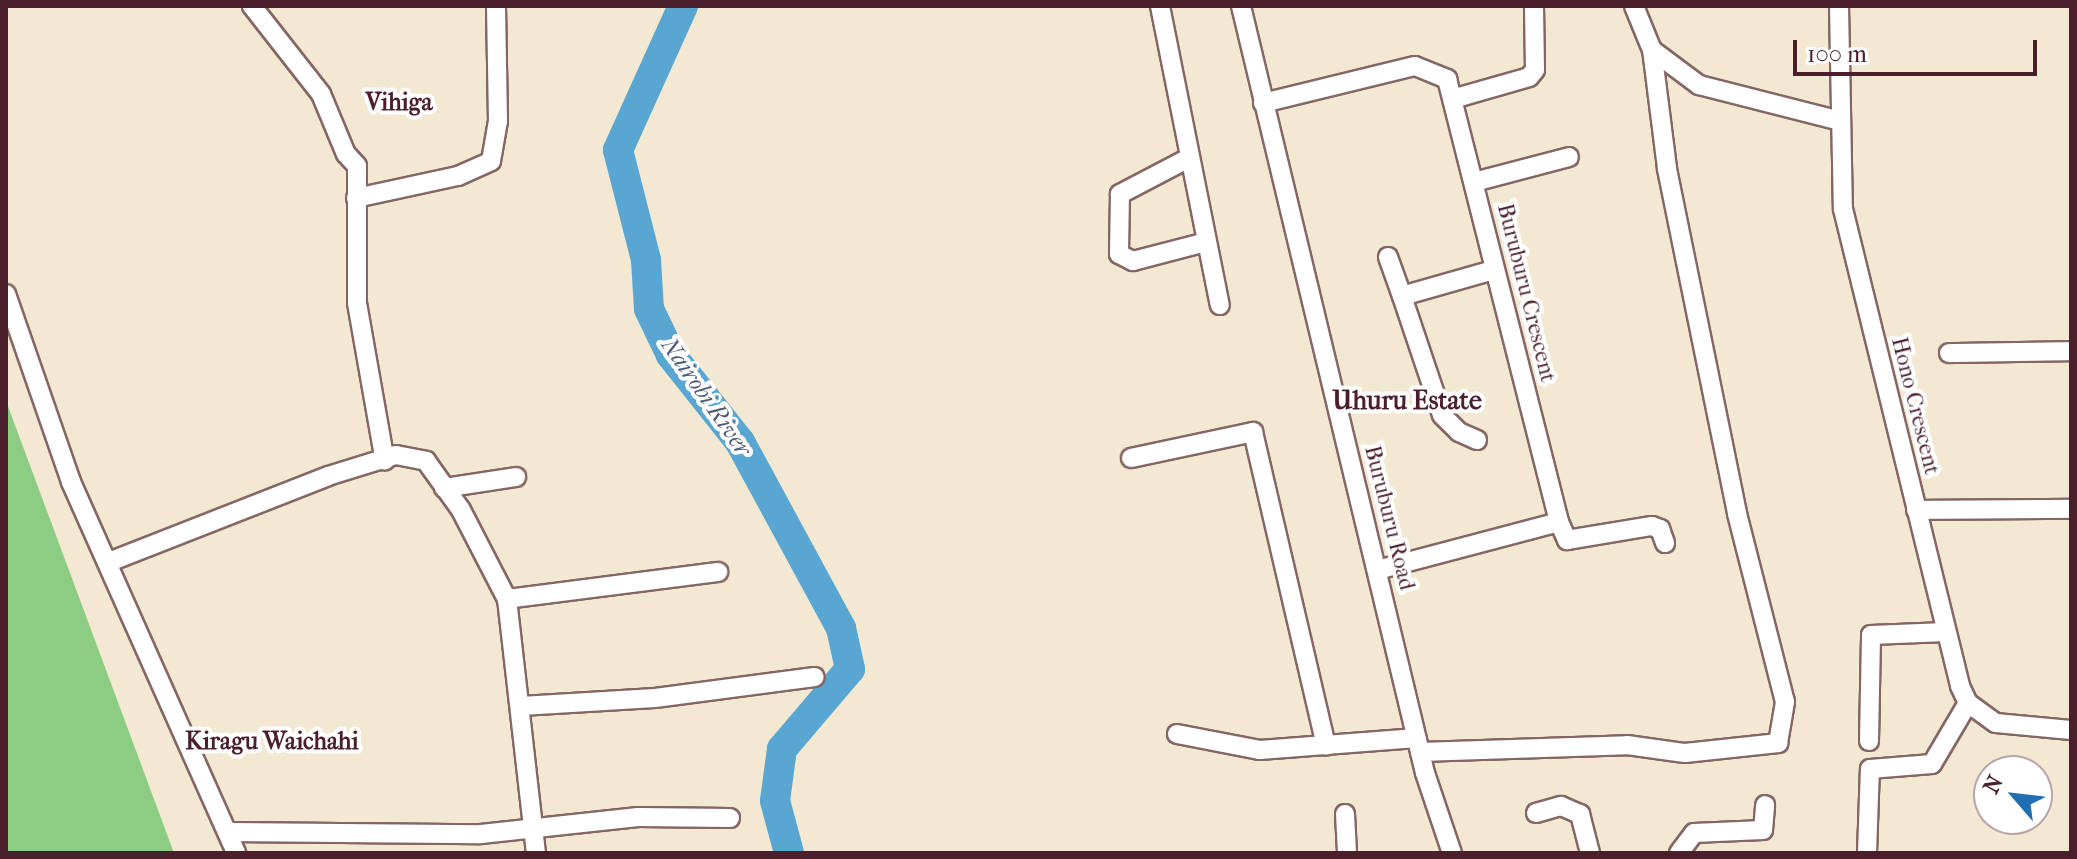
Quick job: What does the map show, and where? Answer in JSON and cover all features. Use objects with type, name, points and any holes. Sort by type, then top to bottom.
[{"type":"street","points":[[252,6],[321,94],[346,154],[357,166],[357,303],[385,461]]},
{"type":"street","points":[[356,198],[458,176],[491,161],[498,130],[496,6]]},
{"type":"street","points":[[1160,6],[1187,159],[1220,305]]},
{"type":"street","name":"Buruburu Road","points":[[1241,6],[1418,745],[1452,853]]},
{"type":"street","points":[[1263,103],[1415,66],[1447,79],[1456,98],[1529,77],[1535,70],[1534,6]]},
{"type":"street","points":[[1177,734],[1260,750],[1326,746],[1627,745],[1685,753],[1778,743],[1785,702],[1727,466],[1667,168],[1652,50],[1634,6]]},
{"type":"street","name":"Hono Crescent","points":[[1839,6],[1843,209],[1946,632],[1968,703]]},
{"type":"street","points":[[1652,50],[1712,92],[1840,121]]},
{"type":"street","name":"Buruburu Crescent","points":[[1456,98],[1493,270],[1559,522]]},
{"type":"street","points":[[1474,182],[1569,157]]},
{"type":"street","points":[[1187,159],[1120,194],[1116,202],[1119,254],[1133,261],[1206,242]]},
{"type":"street","points":[[1388,257],[1442,415],[1459,432],[1477,440]]},
{"type":"street","points":[[1402,296],[1493,270]]},
{"type":"street","points":[[6,294],[71,482],[236,853]]},
{"type":"street","points":[[1949,353],[2071,351]]},
{"type":"street","points":[[1131,458],[1253,432],[1326,746]]},
{"type":"street","points":[[109,562],[328,476],[385,461],[396,455],[416,456],[444,488],[507,599],[536,853]]},
{"type":"street","points":[[444,488],[516,477]]},
{"type":"street","points":[[1916,510],[2071,509]]},
{"type":"street","points":[[1377,570],[1559,522],[1567,540],[1652,526],[1665,543]]},
{"type":"street","points":[[507,599],[718,572]]},
{"type":"street","points":[[1869,741],[1871,635],[1946,632]]},
{"type":"street","points":[[521,706],[655,698],[815,677]]},
{"type":"street","points":[[1867,853],[1870,769],[1932,764],[1968,703],[2014,729],[2071,730]]},
{"type":"street","points":[[1679,853],[1694,833],[1763,830],[1765,805]]},
{"type":"street","points":[[1536,813],[1561,806],[1580,814],[1590,853]]},
{"type":"street","points":[[1345,814],[1347,853]]},
{"type":"street","points":[[228,832],[481,834],[638,817],[730,818]]},
{"type":"green space","points":[[6,401],[57,538],[174,853],[6,853]]},
{"type":"waterway","name":"Nairobi River","points":[[683,6],[618,150],[646,260],[649,309],[671,355],[740,442],[841,628],[850,669],[782,749],[775,801],[789,853]]},
{"type":"district","name":"Vihiga","points":[[399,103]]},
{"type":"district","name":"Uhuru Estate","points":[[1407,401]]},
{"type":"district","name":"Kiragu Waichahi","points":[[272,742]]}]
